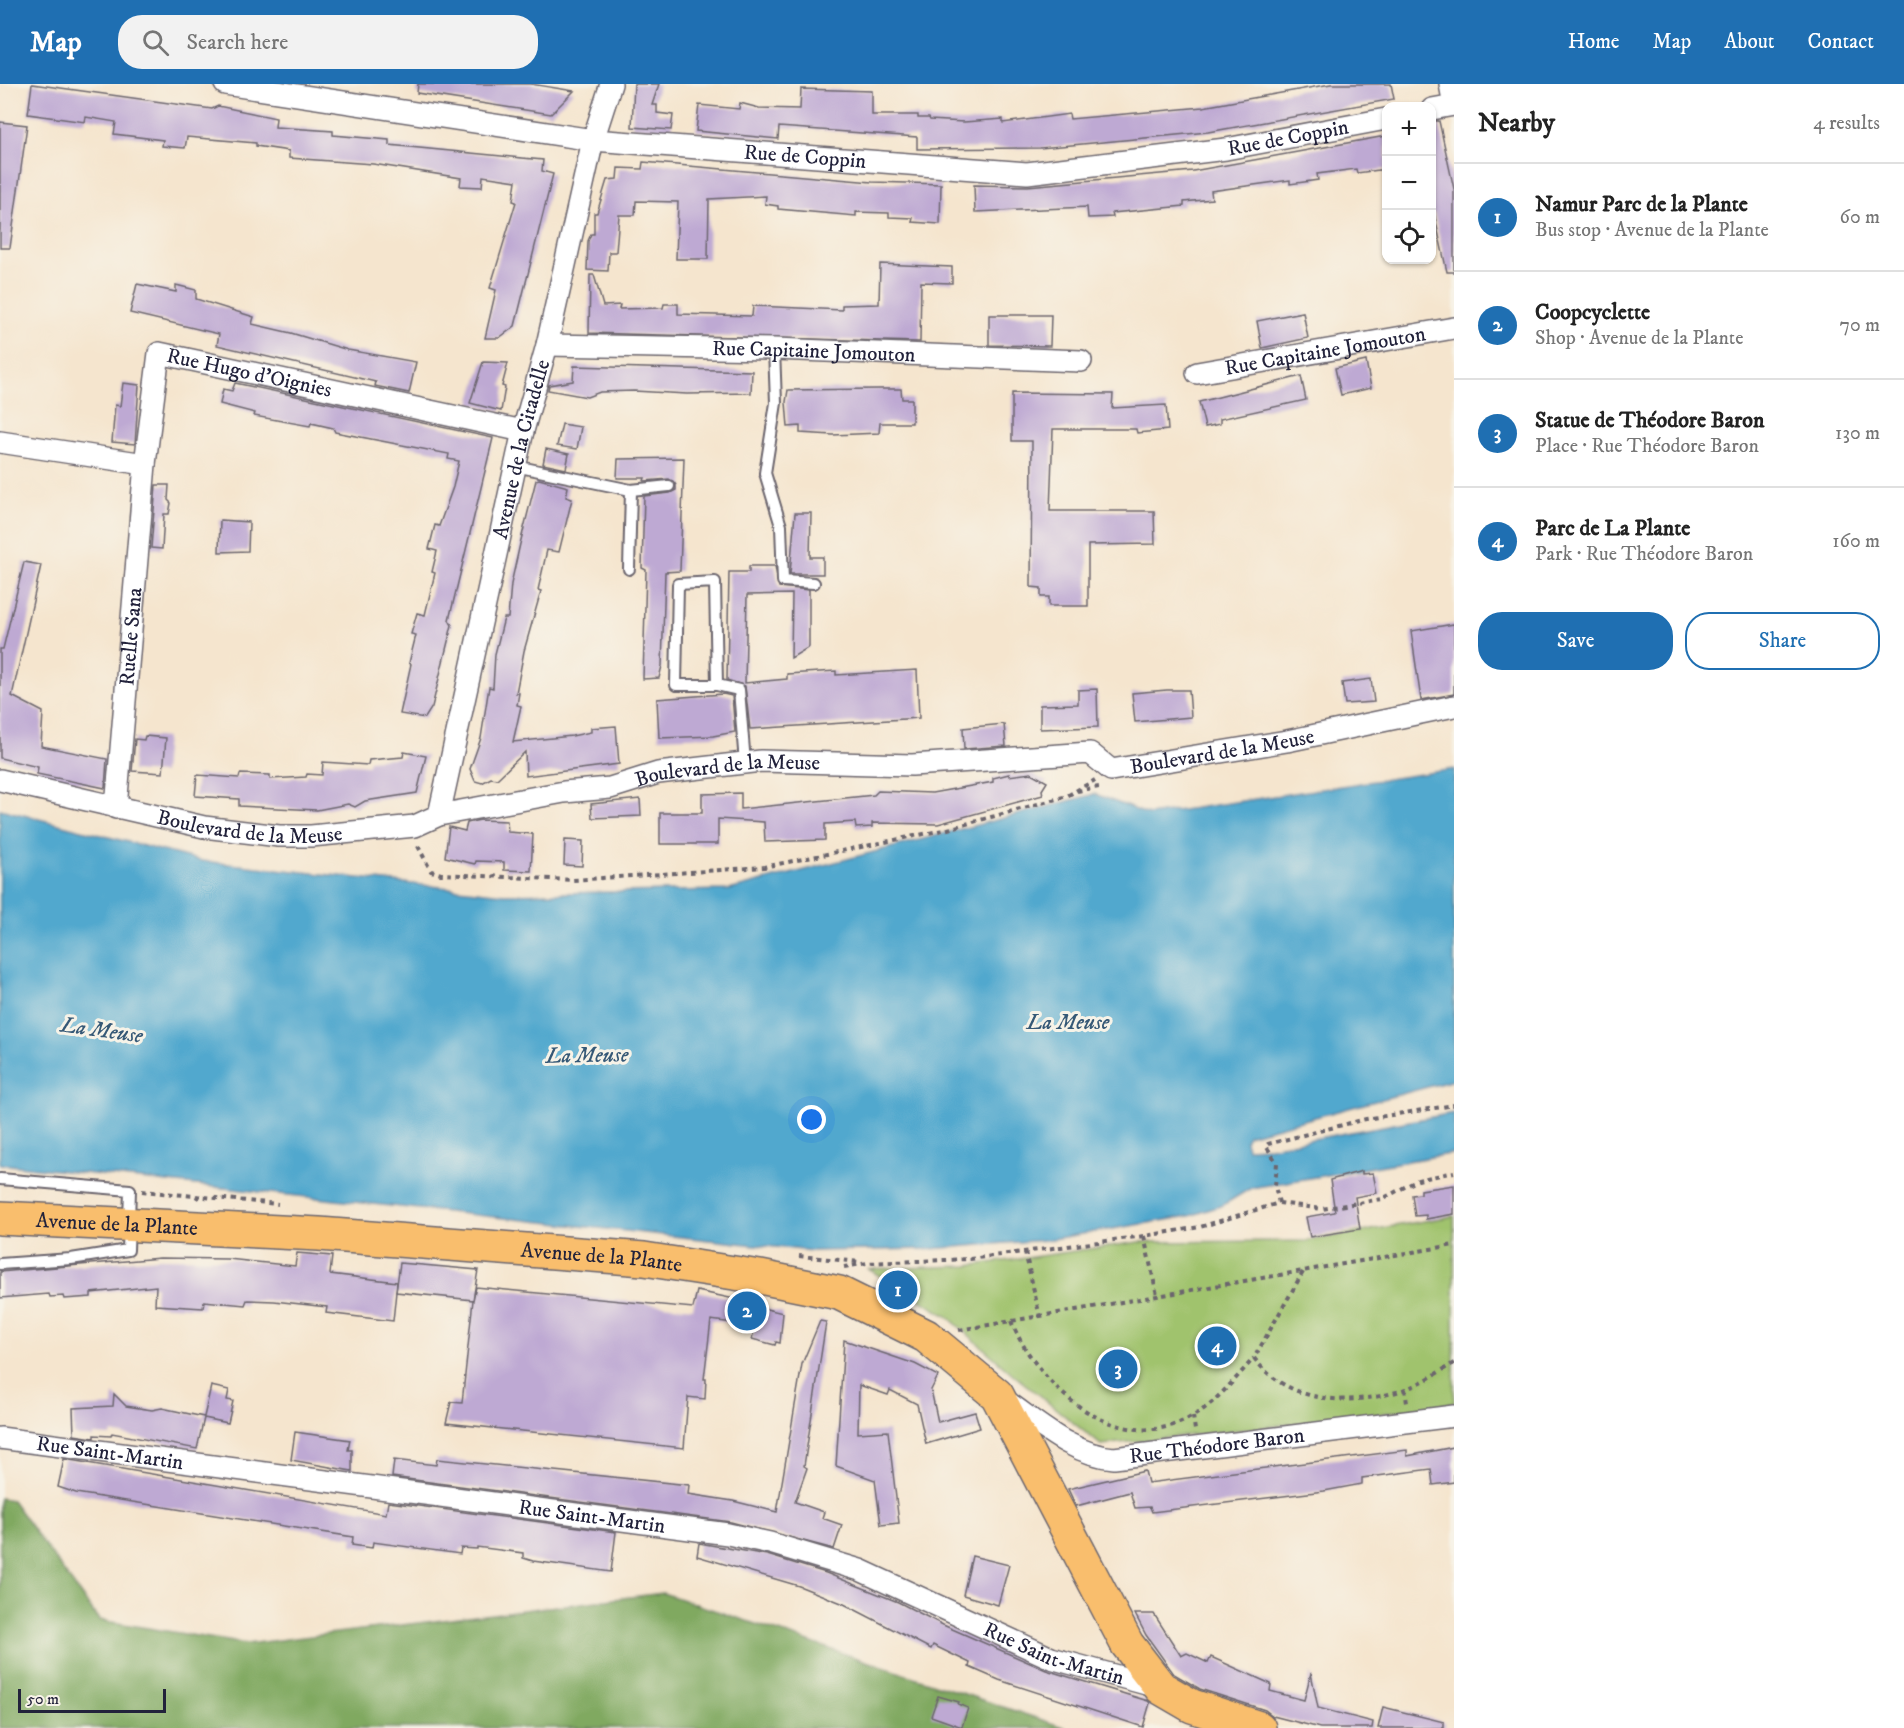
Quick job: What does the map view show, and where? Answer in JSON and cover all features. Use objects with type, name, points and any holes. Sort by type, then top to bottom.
[{"type":"main road","name":"Avenue de la Plante","points":[[0,1218],[129,1222],[644,1259],[760,1277],[839,1293],[926,1336],[997,1395],[1127,1644],[1161,1688]]},
{"type":"main road","points":[[1161,1688],[1192,1706],[1259,1728]]},
{"type":"street","name":"Rue de Coppin","points":[[225,84],[593,140],[1027,173],[1226,149],[1382,120]]},
{"type":"street","name":"Avenue de la Citadelle","points":[[439,815],[523,431],[547,345],[593,140],[611,84]]},
{"type":"street","points":[[1436,108],[1454,105],[1450,84]]},
{"type":"street","name":"Rue Capitaine Jomouton","points":[[1197,373],[1454,328]]},
{"type":"street","name":"Rue Capitaine Jomouton","points":[[547,345],[774,349],[1081,361]]},
{"type":"street","name":"Rue Hugo d'Oignies","points":[[145,464],[159,353],[523,431]]},
{"type":"street","points":[[0,442],[145,464]]},
{"type":"street","name":"Ruelle Sana","points":[[116,808],[145,464]]},
{"type":"street","name":"Boulevard de la Meuse","points":[[0,780],[204,827],[279,836],[415,826],[439,815],[564,792],[610,788],[658,772],[761,761],[912,765],[1090,753],[1111,770],[1287,741],[1454,706]]},
{"type":"street","name":"Rue Théodore Baron","points":[[997,1395],[1074,1446],[1095,1457],[1114,1458],[1454,1416]]},
{"type":"street","name":"Rue Saint-Martin","points":[[0,1438],[728,1534],[860,1570],[1051,1658],[1161,1688]]},
{"type":"lane","points":[[774,349],[776,403],[765,473],[781,526],[783,581],[814,583]]},
{"type":"lane","points":[[515,466],[631,490],[669,486]]},
{"type":"lane","points":[[629,569],[631,490]]},
{"type":"lane","points":[[717,684],[715,582],[678,584],[676,685],[717,684],[740,690],[745,763]]},
{"type":"lane","points":[[0,1179],[130,1190],[128,1250],[71,1259],[0,1264]]},
{"type":"path","points":[[415,826],[418,851],[431,872],[573,880],[764,867],[948,829],[1076,792]]},
{"type":"path","points":[[1279,1203],[1275,1186],[1277,1163],[1266,1146],[1366,1119],[1454,1105]]},
{"type":"path","points":[[843,1267],[867,1263],[970,1259],[1144,1236],[1200,1227],[1262,1206],[1279,1203],[1322,1209],[1382,1199],[1418,1180],[1454,1172]]},
{"type":"path","points":[[130,1190],[196,1196]]},
{"type":"path","points":[[1144,1236],[1157,1295]]},
{"type":"path","points":[[926,1336],[1454,1245]]},
{"type":"path","points":[[1025,1252],[1040,1317]]},
{"type":"path","points":[[1011,1320],[1018,1339],[1030,1356],[1062,1394],[1087,1412],[1128,1430],[1167,1425],[1193,1416],[1214,1401],[1254,1358],[1303,1271]]},
{"type":"path","points":[[1254,1358],[1274,1380],[1287,1388],[1317,1397],[1354,1399],[1405,1389],[1454,1363]]},
{"type":"green space","points":[[1454,1216],[1454,1403],[1366,1416],[1101,1445],[1015,1376],[947,1316],[868,1269],[968,1266],[1139,1242],[1306,1241]]},
{"type":"green space","points":[[0,1498],[12,1500],[99,1620],[246,1644],[663,1593],[1066,1728],[0,1728]]},
{"type":"water","name":"La Meuse","points":[[1454,769],[1454,1080],[1248,1135],[1245,1141],[1247,1148],[1270,1147],[1454,1113],[1454,1153],[1251,1188],[1223,1205],[1190,1216],[1046,1240],[929,1249],[812,1251],[0,1164],[0,809],[202,861],[504,894],[729,890],[1095,794],[1149,815]]},
{"type":"building","points":[[32,84],[212,109],[218,106],[276,118],[275,127],[333,131],[333,135],[389,140],[389,145],[543,160],[542,171],[553,174],[515,326],[499,338],[485,338],[496,290],[490,288],[516,202],[513,201],[516,181],[483,176],[482,187],[460,186],[461,178],[373,164],[289,158],[289,151],[256,146],[256,143],[187,137],[185,148],[162,146],[163,140],[114,134],[116,122],[86,117],[85,122],[28,114]]},
{"type":"building","points":[[418,84],[531,84],[574,91],[551,114],[417,93]]},
{"type":"building","points":[[634,84],[659,84],[652,105],[657,105],[657,113],[673,115],[671,130],[632,127]]},
{"type":"building","points":[[1331,84],[1391,84],[1394,99],[1208,132],[1040,148],[917,149],[917,137],[779,127],[778,139],[696,131],[699,105],[739,109],[740,103],[759,108],[800,109],[801,89],[872,91],[872,115],[918,115],[918,118],[929,118],[930,120],[964,122],[1003,119],[1003,123],[1069,114],[1070,119],[1203,107]]},
{"type":"building","points":[[1436,121],[1439,121],[1454,189],[1454,272],[1447,272],[1436,222]]},
{"type":"building","points":[[0,122],[27,125],[10,248],[0,248]]},
{"type":"building","points":[[1382,137],[1382,170],[1357,173],[1356,169],[1317,174],[1318,180],[1290,184],[1290,180],[1211,191],[1212,199],[1184,202],[1184,206],[1112,213],[1113,217],[1088,218],[1087,207],[975,212],[974,185],[1028,186],[1193,171]]},
{"type":"building","points":[[643,162],[872,182],[941,184],[940,224],[912,222],[913,218],[889,217],[889,213],[856,212],[856,216],[778,209],[778,206],[765,204],[766,196],[709,199],[708,259],[676,259],[678,202],[636,201],[635,215],[619,215],[616,252],[609,252],[608,271],[587,270],[588,241],[591,234],[594,234],[594,213],[597,213],[607,180],[617,179],[618,168],[642,169]]},
{"type":"building","points":[[880,264],[952,267],[952,283],[921,282],[920,342],[589,333],[590,275],[594,275],[603,306],[620,305],[619,309],[663,308],[664,304],[678,304],[678,314],[752,316],[753,306],[842,310],[842,305],[879,304]]},
{"type":"building","points":[[137,284],[176,292],[176,285],[196,290],[196,299],[254,317],[252,324],[348,350],[416,362],[409,393],[375,386],[376,382],[217,345],[219,334],[130,313]]},
{"type":"building","points":[[1303,312],[1308,338],[1262,348],[1257,321]]},
{"type":"building","points":[[989,315],[1051,315],[1050,346],[989,345]]},
{"type":"building","points":[[1366,361],[1371,388],[1341,395],[1335,368]]},
{"type":"building","points":[[483,362],[508,363],[502,386],[505,387],[501,411],[470,403]]},
{"type":"building","points":[[574,366],[752,371],[751,393],[687,394],[634,391],[600,392],[587,397],[548,390],[549,385],[573,381]]},
{"type":"building","points":[[1301,376],[1306,400],[1220,419],[1220,424],[1205,427],[1199,402]]},
{"type":"building","points":[[123,383],[139,385],[135,444],[112,442],[115,405],[120,406]]},
{"type":"building","points":[[235,383],[493,438],[449,620],[452,625],[432,707],[425,718],[400,714],[416,635],[411,634],[417,613],[425,615],[435,573],[432,572],[437,551],[429,549],[435,525],[439,526],[453,487],[459,461],[448,459],[449,454],[335,432],[333,428],[311,423],[310,426],[254,416],[255,413],[220,404],[223,389],[232,391]]},
{"type":"building","points":[[901,389],[902,399],[912,399],[912,423],[880,423],[879,433],[833,435],[800,433],[800,426],[788,427],[786,402],[788,390]]},
{"type":"building","points":[[1012,393],[1113,394],[1112,408],[1166,405],[1168,430],[1137,433],[1136,429],[1053,429],[1050,511],[1154,511],[1155,544],[1088,545],[1088,606],[1049,606],[1049,597],[1041,597],[1041,588],[1031,587],[1032,441],[1012,441]]},
{"type":"building","points":[[562,424],[581,427],[577,449],[557,446]]},
{"type":"building","points":[[546,449],[569,454],[566,469],[543,464]]},
{"type":"building","points":[[684,458],[680,571],[665,572],[662,666],[659,678],[643,679],[646,570],[642,568],[644,496],[670,493],[676,490],[676,485],[669,479],[644,481],[645,478],[617,478],[618,459]]},
{"type":"building","points":[[536,480],[568,487],[566,497],[572,499],[559,552],[547,550],[538,590],[541,591],[524,651],[516,693],[519,693],[517,705],[521,706],[513,742],[572,736],[591,732],[591,728],[616,726],[619,764],[526,776],[525,752],[497,779],[491,778],[482,783],[475,781],[470,769],[481,738],[489,687],[493,688],[495,654],[504,618],[508,618],[511,584]]},
{"type":"building","points":[[156,485],[169,485],[168,500],[171,503],[169,514],[164,514],[162,549],[151,548]]},
{"type":"building","points":[[795,513],[811,513],[810,557],[823,557],[823,574],[790,574]]},
{"type":"building","points":[[220,520],[249,522],[248,551],[219,552]]},
{"type":"building","points":[[24,562],[41,565],[12,696],[43,712],[41,746],[107,759],[105,788],[37,774],[38,767],[0,758],[0,649],[3,649]]},
{"type":"building","points":[[749,566],[775,566],[779,587],[809,590],[809,647],[791,658],[792,594],[747,595],[745,683],[787,679],[787,674],[836,671],[836,675],[917,670],[919,718],[750,729],[745,686],[727,680],[729,572],[749,572]]},
{"type":"building","points":[[1454,624],[1454,694],[1421,700],[1411,631]]},
{"type":"building","points":[[1371,679],[1374,702],[1345,704],[1342,683]]},
{"type":"building","points":[[1097,689],[1098,727],[1040,729],[1040,705],[1078,704],[1078,690]]},
{"type":"building","points":[[1189,690],[1191,717],[1135,722],[1132,693]]},
{"type":"building","points":[[723,694],[732,696],[735,732],[713,736],[659,738],[657,699]]},
{"type":"building","points":[[1004,724],[1006,746],[964,749],[963,728]]},
{"type":"building","points":[[145,736],[166,738],[163,773],[132,771],[135,739],[144,740]]},
{"type":"building","points":[[404,752],[426,756],[417,793],[365,801],[355,807],[348,804],[317,810],[239,806],[239,799],[195,796],[197,775],[239,778],[240,774],[270,775],[270,779],[306,777],[307,774],[322,775],[323,762],[368,765],[369,760],[403,757]]},
{"type":"building","points":[[1031,773],[1047,782],[1042,790],[1043,795],[938,824],[872,823],[872,827],[856,828],[855,822],[825,824],[825,840],[765,842],[764,822],[718,819],[718,844],[660,844],[660,813],[702,813],[702,794],[741,793],[741,809],[874,795],[878,791],[932,793],[993,782],[993,778],[1009,774],[1009,776]]},
{"type":"building","points":[[640,799],[641,816],[592,818],[591,804]]},
{"type":"building","points":[[480,820],[507,821],[508,832],[533,834],[531,871],[504,870],[504,862],[476,861],[475,864],[445,857],[449,827],[465,831],[467,823]]},
{"type":"building","points":[[565,840],[583,841],[582,866],[564,865]]},
{"type":"building","points":[[1362,1171],[1362,1174],[1373,1173],[1377,1193],[1355,1197],[1360,1229],[1310,1237],[1306,1217],[1335,1212],[1330,1180]]},
{"type":"building","points":[[1454,1185],[1454,1214],[1426,1219],[1426,1215],[1415,1216],[1412,1195],[1421,1194],[1421,1190]]},
{"type":"building","points":[[297,1253],[332,1256],[330,1274],[397,1282],[393,1321],[326,1313],[327,1307],[274,1301],[247,1300],[245,1305],[204,1301],[203,1308],[155,1305],[156,1286],[91,1293],[91,1297],[64,1299],[63,1296],[50,1297],[49,1294],[0,1298],[0,1272],[160,1258],[228,1259],[295,1266]]},
{"type":"building","points":[[400,1263],[478,1270],[473,1300],[396,1292]]},
{"type":"building","points":[[476,1287],[693,1308],[697,1291],[758,1304],[758,1307],[783,1313],[780,1343],[776,1342],[775,1345],[752,1339],[755,1326],[711,1320],[704,1379],[706,1379],[705,1399],[688,1397],[684,1448],[446,1423],[451,1402],[462,1403]]},
{"type":"building","points":[[820,1321],[826,1322],[804,1466],[807,1468],[795,1502],[824,1512],[822,1518],[842,1525],[834,1549],[731,1522],[392,1477],[394,1460],[436,1465],[437,1459],[689,1485],[688,1494],[733,1501],[777,1512],[802,1364]]},
{"type":"building","points":[[844,1340],[915,1364],[938,1376],[931,1390],[938,1422],[975,1412],[980,1428],[926,1444],[917,1404],[890,1390],[888,1395],[859,1385],[858,1433],[888,1431],[899,1523],[881,1525],[875,1480],[836,1466]]},
{"type":"building","points":[[211,1386],[229,1390],[227,1400],[233,1401],[228,1423],[204,1418],[197,1449],[112,1433],[111,1436],[94,1435],[94,1438],[74,1435],[73,1408],[113,1406],[114,1394],[126,1406],[152,1410],[162,1408],[204,1417]]},
{"type":"building","points":[[295,1432],[350,1440],[348,1450],[352,1450],[352,1471],[291,1460]]},
{"type":"building","points":[[1454,1447],[1454,1482],[1433,1485],[1431,1469],[1362,1478],[1362,1484],[1324,1491],[1152,1512],[1150,1507],[1135,1508],[1130,1492],[1076,1506],[1068,1489],[1145,1471],[1148,1483],[1407,1450],[1407,1456]]},
{"type":"building","points":[[64,1459],[386,1514],[388,1502],[616,1532],[611,1572],[533,1561],[523,1558],[523,1553],[477,1547],[477,1549],[461,1548],[460,1554],[373,1542],[372,1548],[352,1545],[353,1537],[76,1493],[58,1487]]},
{"type":"building","points":[[699,1543],[767,1555],[826,1573],[898,1602],[943,1625],[1046,1670],[1148,1701],[1150,1703],[1143,1727],[999,1680],[969,1667],[970,1663],[933,1645],[931,1649],[844,1604],[799,1586],[697,1556]]},
{"type":"building","points":[[972,1556],[1009,1565],[998,1605],[963,1595]]},
{"type":"building","points":[[1135,1614],[1154,1614],[1181,1656],[1187,1653],[1208,1663],[1211,1657],[1271,1684],[1270,1691],[1304,1700],[1311,1673],[1318,1708],[1373,1722],[1372,1728],[1320,1728],[1273,1716],[1265,1710],[1200,1689],[1174,1674],[1146,1635]]},
{"type":"building","points":[[938,1696],[959,1702],[958,1704],[968,1708],[962,1727],[931,1716]]},
{"type":"building","points":[[1383,1707],[1444,1722],[1444,1728],[1378,1728]]},
{"type":"place","name":"Namur Parc de la Plante","points":[[898,1290]]},
{"type":"place","name":"Coopcyclette","points":[[747,1311]]},
{"type":"place","name":"Parc de La Plante","points":[[1217,1346]]},
{"type":"place","name":"Statue de Théodore Baron","points":[[1118,1369]]}]
